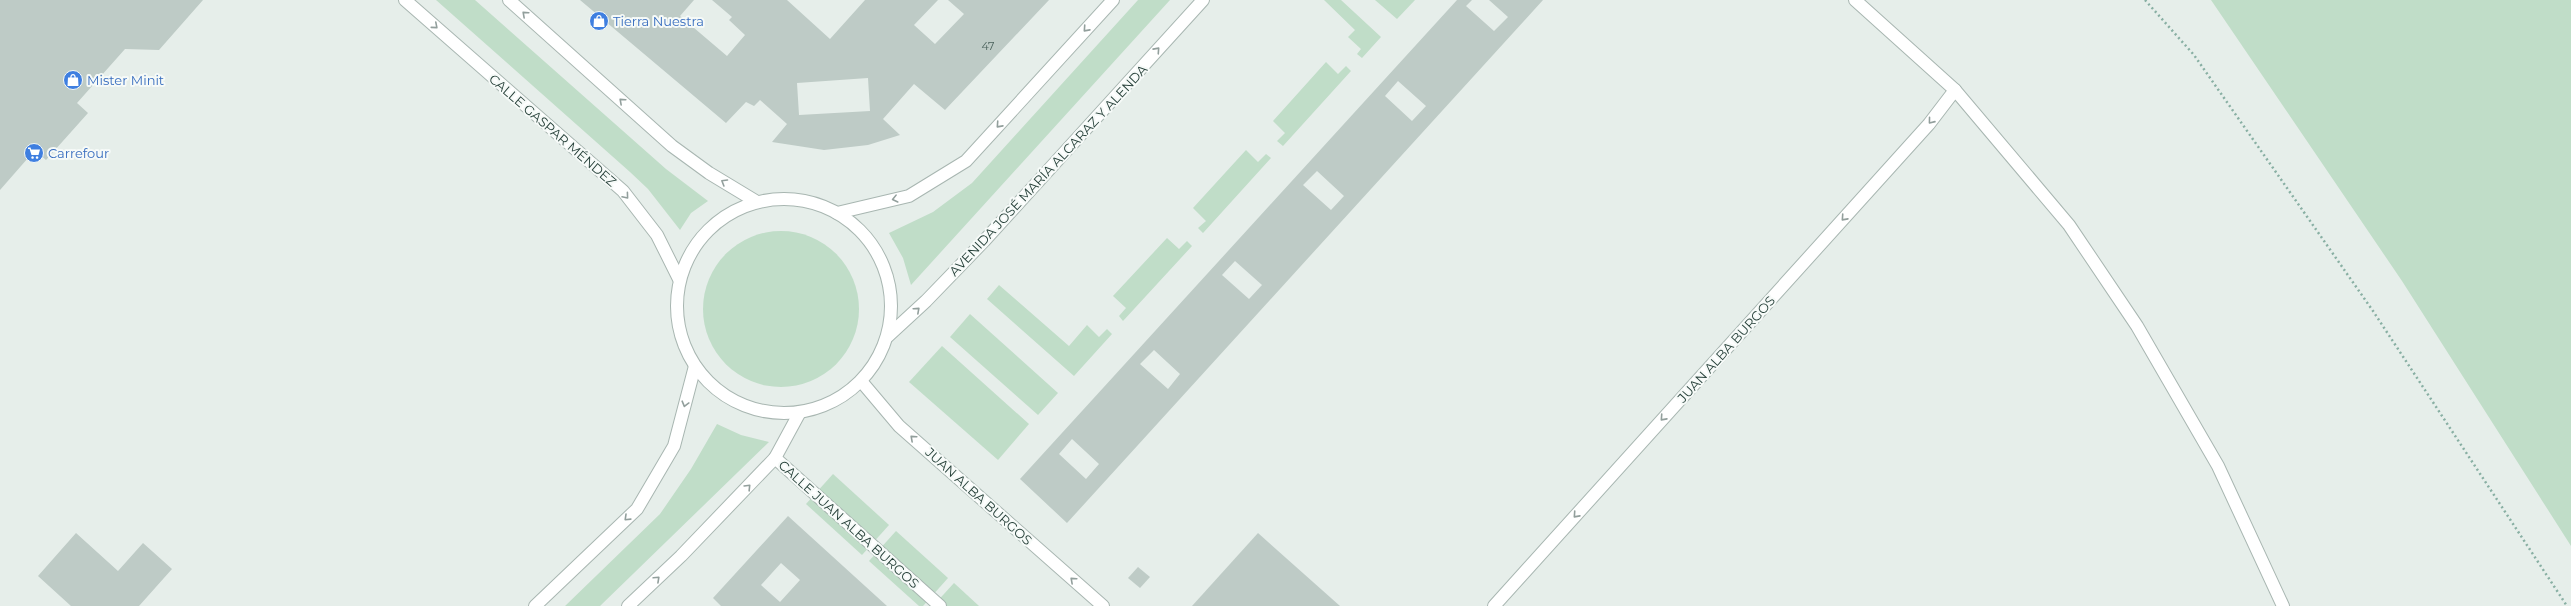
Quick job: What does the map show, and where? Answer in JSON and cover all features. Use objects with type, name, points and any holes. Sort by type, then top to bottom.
[{"type":"street","name":"CALLE GASPAR MÉNDEZ","points":[[405,0],[623,191],[656,235],[679,279]]},
{"type":"street","points":[[509,0],[672,146],[709,173],[757,202]]},
{"type":"street","points":[[837,213],[909,196],[966,161],[1113,0]]},
{"type":"street","name":"AVENIDA JOSÉ MARÍA ALCARAZ Y ALENDA","points":[[888,336],[926,301],[984,241],[1203,0]]},
{"type":"street","points":[[1855,0],[1955,90],[2069,225],[2137,326],[2218,466],[2283,606]]},
{"type":"street","name":"JUAN ALBA BURGOS","points":[[1494,606],[1929,124],[1955,90]]},
{"type":"street","points":[[785,198],[805,201],[837,213],[865,235],[884,265],[892,300],[888,336],[877,360],[861,381],[833,401],[800,412],[770,412],[741,404],[715,388],[695,366],[682,338],[677,308],[679,279],[691,252],[709,230],[731,213],[757,202],[785,198]]},
{"type":"street","points":[[535,606],[637,509],[674,446],[695,366]]},
{"type":"street","name":"JUAN ALBA BURGOS","points":[[861,381],[899,426],[1103,606]]},
{"type":"street","points":[[628,606],[681,556],[775,458],[800,412]]},
{"type":"street","name":"CALLE JUAN ALBA BURGOS","points":[[775,458],[940,606]]},
{"type":"path","points":[[2146,0],[2194,55],[2373,311],[2567,606]]},
{"type":"green space","points":[[436,0],[475,0],[666,169],[708,201],[691,213],[680,230],[648,189],[630,172]]},
{"type":"green space","points":[[1138,0],[1170,0],[911,285],[903,258],[889,233],[933,212],[972,183]]},
{"type":"green space","points":[[1324,0],[1341,0],[1381,37],[1362,58],[1357,54],[1361,49],[1348,37],[1355,30]]},
{"type":"green space","points":[[1375,0],[1415,0],[1397,19]]},
{"type":"green space","points":[[2211,0],[2571,0],[2571,546],[2402,281]]},
{"type":"green space","points":[[1326,62],[1338,74],[1346,66],[1351,71],[1283,146],[1277,141],[1285,133],[1273,121]]},
{"type":"green space","points":[[1246,150],[1258,162],[1266,154],[1271,158],[1203,233],[1198,228],[1206,221],[1193,208]]},
{"type":"green space","points":[[781,231],[811,237],[824,244],[836,254],[846,266],[853,279],[859,309],[853,339],[846,352],[836,364],[824,374],[811,381],[781,387],[751,381],[738,374],[726,364],[716,352],[709,339],[703,309],[709,279],[716,266],[726,254],[738,244],[751,237]]},
{"type":"green space","points":[[1167,238],[1179,249],[1187,241],[1192,246],[1123,321],[1119,316],[1126,308],[1113,296]]},
{"type":"green space","points":[[999,285],[1069,346],[1087,325],[1099,337],[1107,329],[1112,334],[1074,376],[987,299]]},
{"type":"green space","points":[[970,314],[1058,393],[1038,415],[950,337]]},
{"type":"green space","points":[[942,346],[1029,424],[998,460],[909,382]]},
{"type":"green space","points":[[717,424],[741,435],[769,442],[600,606],[565,606],[660,514],[691,469]]},
{"type":"green space","points":[[833,474],[889,525],[862,555],[806,504]]},
{"type":"green space","points":[[896,531],[948,578],[923,606],[919,606],[869,561]]},
{"type":"green space","points":[[954,583],[979,606],[933,606]]},
{"type":"building","name":"Carrefour","points":[[0,0],[203,0],[159,50],[125,49],[77,103],[88,113],[46,160],[35,150],[0,190]]},
{"type":"building","points":[[580,0],[694,0],[680,16],[727,56],[745,35],[729,20],[732,17],[712,0],[787,0],[830,39],[865,0],[938,0],[914,25],[935,44],[964,14],[948,0],[1049,0],[945,110],[914,84],[883,119],[900,135],[868,145],[824,150],[772,142],[787,124],[760,100],[754,106],[746,102],[726,123]],"holes":[[[868,78],[870,111],[799,115],[797,83]]]},
{"type":"building","points":[[1457,0],[1472,0],[1466,6],[1494,31],[1508,17],[1489,0],[1543,0],[1067,523],[1020,479]],"holes":[[[1398,81],[1426,106],[1412,121],[1385,96]],[[1317,171],[1344,196],[1331,210],[1303,185]],[[1235,261],[1262,285],[1249,299],[1222,275]],[[1154,350],[1180,374],[1168,389],[1140,364]],[[1072,439],[1099,464],[1086,479],[1059,454]]]},
{"type":"building","points":[[788,516],[887,606],[721,606],[713,598]],"holes":[[[781,563],[800,580],[780,602],[761,585]]]},
{"type":"building","points":[[76,533],[118,571],[143,543],[172,569],[139,606],[71,606],[38,576]]},
{"type":"building","points":[[1258,533],[1340,606],[1192,606]]},
{"type":"building","points":[[1138,567],[1150,577],[1140,588],[1128,578]]},
{"type":"place","name":"Tierra Nuestra","points":[[599,21]]},
{"type":"place","name":"Mister Minit","points":[[73,80]]},
{"type":"place","name":"Carrefour","points":[[34,153]]}]
